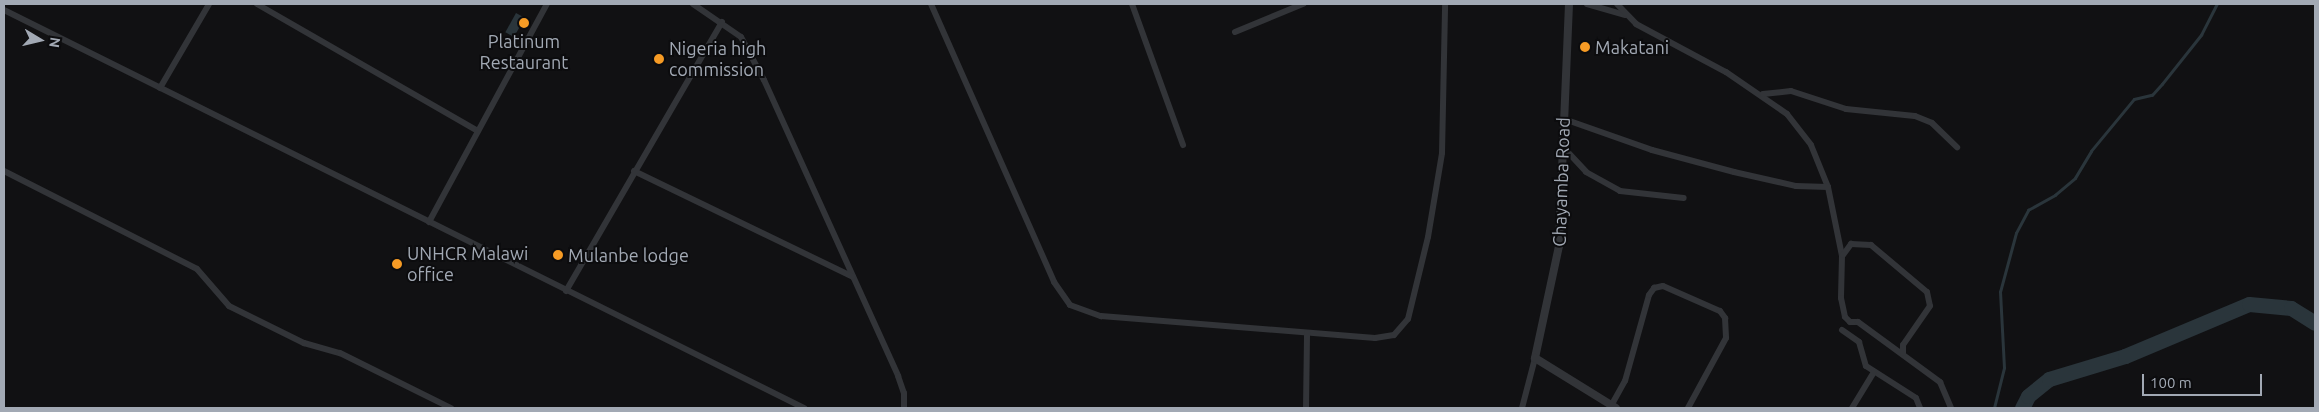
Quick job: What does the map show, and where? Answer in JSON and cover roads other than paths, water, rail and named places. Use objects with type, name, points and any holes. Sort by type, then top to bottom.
[{"type":"street","points":[[160,88],[209,4]]},
{"type":"street","points":[[257,4],[476,130]]},
{"type":"street","points":[[429,222],[476,130],[547,4]]},
{"type":"street","points":[[692,4],[722,22],[741,37],[764,80],[898,376],[904,393],[904,408]]},
{"type":"street","points":[[931,4],[1054,282],[1070,305],[1101,316],[1307,333],[1382,337],[1394,334],[1408,320],[1440,172],[1445,4]]},
{"type":"street","points":[[1132,4],[1183,145]]},
{"type":"street","points":[[1235,32],[1303,4]]},
{"type":"street","name":"Chayamba Road","points":[[1535,358],[1560,246],[1569,4]]},
{"type":"street","points":[[1587,4],[1625,15],[1662,39],[1763,94],[1787,114],[1806,137],[1828,187],[1842,256],[1841,298],[1845,317],[1903,353],[1940,382],[1951,408]]},
{"type":"street","points":[[1617,4],[1625,15]]},
{"type":"street","points":[[4,10],[804,408]]},
{"type":"street","points":[[566,291],[722,22]]},
{"type":"street","points":[[1763,94],[1791,92],[1846,109],[1915,116],[1932,124],[1957,147]]},
{"type":"street","points":[[1564,119],[1652,150],[1734,172],[1796,186],[1828,187]]},
{"type":"street","points":[[1564,148],[1586,172],[1620,191],[1684,198]]},
{"type":"street","points":[[4,171],[197,269],[223,301],[236,309],[304,343],[340,354],[451,408]]},
{"type":"street","points":[[634,171],[853,277]]},
{"type":"street","points":[[1842,256],[1851,244],[1871,245],[1927,292],[1930,306],[1903,345],[1903,353]]},
{"type":"street","points":[[1522,408],[1535,358],[1614,407],[1625,381],[1649,295],[1654,288],[1663,286],[1720,311],[1725,318],[1726,338],[1688,408]]},
{"type":"street","points":[[1842,330],[1856,338],[1863,360],[1874,372],[1916,398],[1920,408]]},
{"type":"street","points":[[1306,408],[1307,333]]},
{"type":"street","points":[[1852,408],[1874,372]]},
{"type":"waterway","points":[[1994,408],[2004,368],[2000,292],[2016,233],[2028,210],[2055,195],[2075,178],[2091,151],[2134,99],[2152,95],[2201,35],[2217,4]]},
{"type":"waterway","points":[[2022,408],[2028,396],[2049,379],[2125,356],[2249,304],[2291,308],[2315,323]]},
{"type":"place","name":"Platinum Restaurant","points":[[524,23]]},
{"type":"place","name":"Makatani","points":[[1585,47]]},
{"type":"place","name":"Nigeria high commission","points":[[659,59]]},
{"type":"place","name":"Mulanbe lodge","points":[[558,255]]},
{"type":"place","name":"UNHCR Malawi office","points":[[397,264]]}]
